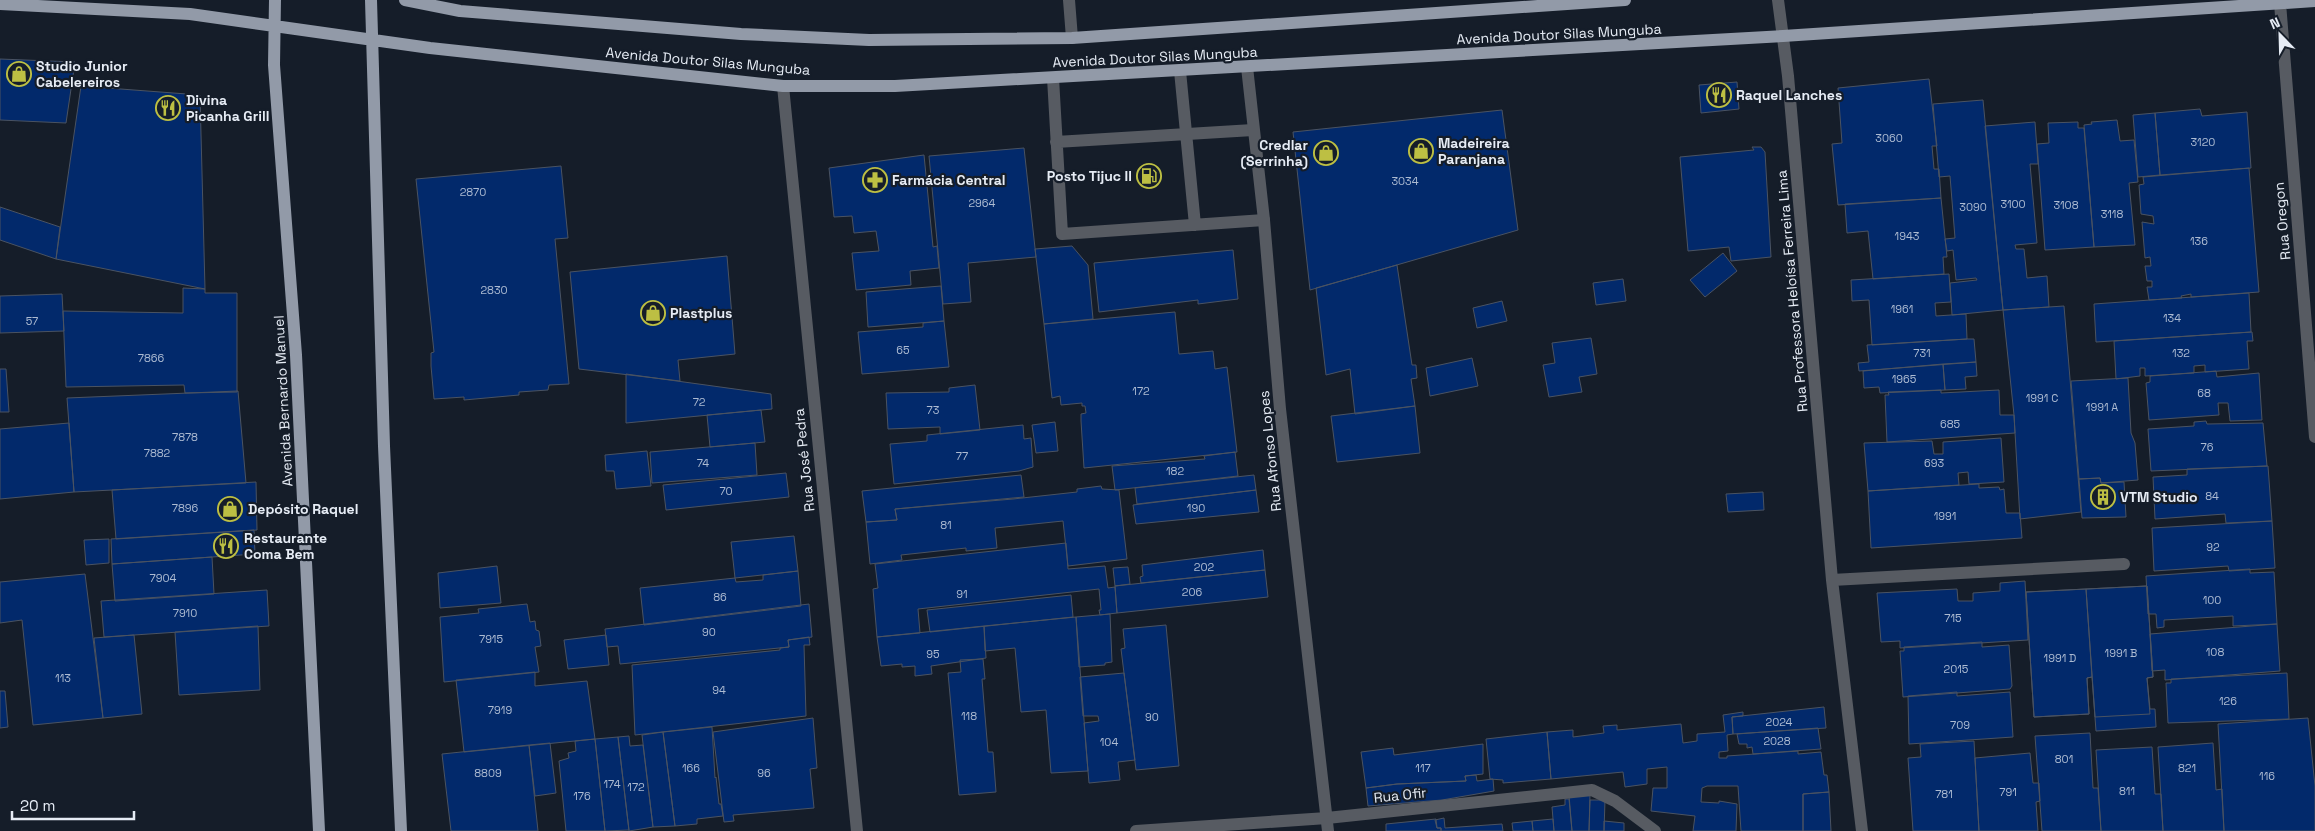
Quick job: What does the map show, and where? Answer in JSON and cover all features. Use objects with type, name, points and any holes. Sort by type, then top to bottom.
[{"type":"main road","name":"Avenida Bernardo Manuel","points":[[275,0],[275,75],[296,355],[319,831]]},
{"type":"main road","points":[[371,0],[384,446],[401,831]]},
{"type":"main road","name":"Avenida Doutor Silas Munguba","points":[[405,0],[460,10],[741,34],[869,40],[1072,38],[1624,0]]},
{"type":"main road","name":"Avenida Doutor Silas Munguba","points":[[0,4],[190,14],[440,50],[783,86],[895,86],[1247,68],[1783,36],[2315,1]]},
{"type":"street","points":[[1069,0],[1072,38]]},
{"type":"street","name":"Rua Professora Heloísa Ferreira Lima","points":[[1778,0],[1783,36],[1832,580],[1862,831]]},
{"type":"street","name":"Rua Oregon","points":[[2280,3],[2315,437]]},
{"type":"street","name":"Rua Afonso Lopes","points":[[1247,68],[1264,220],[1280,409],[1328,831]]},
{"type":"street","points":[[1180,71],[1195,225]]},
{"type":"street","points":[[1052,78],[1062,234],[1264,220]]},
{"type":"street","name":"Rua José Pedra","points":[[783,86],[857,831]]},
{"type":"street","points":[[1056,142],[1253,130]]},
{"type":"street","points":[[1832,580],[2124,564]]},
{"type":"street","name":"Rua Ofir","points":[[1136,831],[1327,818],[1592,790],[1615,801],[1655,831]]},
{"type":"building","points":[[0,59],[75,62],[66,123],[0,120]]},
{"type":"building","points":[[1929,79],[1937,146],[1932,146],[1934,169],[1939,169],[1941,198],[1838,205],[1832,144],[1842,143],[1838,88]]},
{"type":"building","points":[[1737,82],[1739,109],[1701,113],[1699,85]]},
{"type":"building","points":[[81,86],[200,95],[205,289],[56,259]]},
{"type":"building","points":[[1983,100],[2003,310],[1952,315],[1950,283],[1977,280],[1976,278],[1956,280],[1953,250],[1947,251],[1945,239],[1955,238],[1950,176],[1939,177],[1933,104]]},
{"type":"building","points":[[2200,109],[2202,116],[2247,112],[2251,168],[2160,175],[2155,113]]},
{"type":"building","points":[[1502,110],[1518,230],[1310,290],[1293,132]]},
{"type":"building","points":[[2155,113],[2160,175],[2138,177],[2133,115]]},
{"type":"building","points":[[2117,120],[2120,141],[2134,140],[2138,182],[2129,183],[2135,245],[2094,247],[2084,125],[2092,124],[2091,122]]},
{"type":"building","points":[[2035,122],[2038,164],[2030,164],[2037,243],[2015,245],[2016,249],[2024,249],[2027,278],[2047,276],[2049,307],[2003,310],[1985,126]]},
{"type":"building","points":[[2078,122],[2078,128],[2084,128],[2094,247],[2045,250],[2037,144],[2049,143],[2048,123]]},
{"type":"building","points":[[1752,147],[1761,147],[1765,152],[1771,257],[1731,261],[1729,247],[1688,251],[1680,157],[1754,150]]},
{"type":"building","points":[[1024,148],[1036,257],[968,263],[971,302],[943,304],[929,156]]},
{"type":"building","points":[[924,155],[933,247],[937,246],[939,268],[910,271],[911,285],[856,290],[852,253],[879,251],[876,231],[854,233],[852,216],[834,217],[829,168]]},
{"type":"building","points":[[561,166],[568,238],[555,239],[569,384],[549,385],[548,390],[519,392],[519,395],[464,400],[464,397],[434,399],[431,353],[434,352],[416,179]]},
{"type":"building","points":[[2249,168],[2259,292],[2191,297],[2191,294],[2181,296],[2182,298],[2149,300],[2147,287],[2152,287],[2152,281],[2147,281],[2145,266],[2151,266],[2150,257],[2145,258],[2142,222],[2154,224],[2153,216],[2141,214],[2139,185],[2144,184],[2143,177]]},
{"type":"building","points":[[1941,198],[1947,257],[1943,257],[1944,274],[1873,279],[1868,231],[1847,233],[1845,204]]},
{"type":"building","points":[[0,207],[60,227],[56,259],[0,240]]},
{"type":"building","points":[[1072,246],[1088,265],[1093,319],[1044,324],[1035,249]]},
{"type":"building","points":[[1233,250],[1238,299],[1198,304],[1198,300],[1099,312],[1094,263]]},
{"type":"building","points":[[1723,253],[1737,271],[1705,297],[1690,280]]},
{"type":"building","name":"Plastplus","points":[[727,256],[735,354],[678,360],[680,381],[579,369],[570,272]]},
{"type":"building","points":[[1397,265],[1412,365],[1416,365],[1417,378],[1411,379],[1415,406],[1355,414],[1350,369],[1326,375],[1316,288]]},
{"type":"building","points":[[1949,274],[1951,302],[1935,303],[1936,316],[1966,314],[1967,339],[1872,345],[1869,300],[1852,301],[1851,280]]},
{"type":"building","points":[[1623,279],[1626,301],[1596,305],[1593,283]]},
{"type":"building","points":[[941,286],[944,321],[868,327],[866,292]]},
{"type":"building","points":[[183,288],[205,289],[205,293],[237,293],[237,392],[185,393],[184,385],[66,387],[63,311],[183,313]]},
{"type":"building","points":[[2249,293],[2251,332],[2096,342],[2094,304]]},
{"type":"building","points":[[62,294],[64,331],[0,333],[0,296]]},
{"type":"building","points":[[1502,301],[1507,321],[1477,328],[1473,308]]},
{"type":"building","points":[[2064,306],[2081,512],[2020,519],[2014,415],[2003,310]]},
{"type":"building","points":[[1175,312],[1179,354],[1213,351],[1215,369],[1227,367],[1237,452],[1084,468],[1081,414],[1086,413],[1085,406],[1082,406],[1082,403],[1061,405],[1060,396],[1052,398],[1044,324]]},
{"type":"building","points":[[944,321],[949,367],[862,374],[858,332],[923,327],[923,323]]},
{"type":"building","points":[[2252,332],[2253,341],[2247,341],[2249,369],[2205,372],[2205,365],[2194,366],[2194,373],[2145,376],[2145,368],[2140,368],[2140,376],[2116,379],[2114,341]]},
{"type":"building","points":[[1591,338],[1597,374],[1579,377],[1582,392],[1549,397],[1543,365],[1555,363],[1552,343]]},
{"type":"building","points":[[1974,339],[1976,362],[1859,371],[1858,363],[1869,362],[1867,345]]},
{"type":"building","points":[[1472,358],[1478,386],[1430,396],[1426,368]]},
{"type":"building","points":[[1976,362],[1977,376],[1965,377],[1966,389],[1945,390],[1943,364]]},
{"type":"building","points":[[1943,364],[1945,390],[1880,393],[1879,387],[1864,388],[1863,371]]},
{"type":"building","points":[[0,369],[6,369],[9,412],[0,412]]},
{"type":"building","points":[[2216,371],[2217,377],[2259,373],[2262,420],[2230,421],[2228,403],[2218,403],[2219,415],[2149,420],[2146,383],[2150,382],[2150,376]]},
{"type":"building","points":[[626,374],[771,394],[772,409],[626,423]]},
{"type":"building","points":[[2128,378],[2131,433],[2135,443],[2138,480],[2101,483],[2100,478],[2079,479],[2071,381]]},
{"type":"building","points":[[975,385],[980,430],[940,434],[940,427],[888,429],[886,393],[949,392],[949,388]]},
{"type":"building","points":[[1941,390],[1941,393],[1999,390],[2000,415],[2014,415],[2015,433],[1887,442],[1885,395],[1889,395],[1888,392]]},
{"type":"building","points":[[238,391],[246,483],[74,492],[67,398]]},
{"type":"building","points":[[1415,406],[1420,453],[1337,462],[1331,416]]},
{"type":"building","points":[[761,410],[765,442],[710,447],[707,415]]},
{"type":"building","points":[[2206,421],[2207,424],[2263,423],[2267,466],[2151,471],[2148,429],[2194,426],[2194,422]]},
{"type":"building","points":[[1055,422],[1058,451],[1036,453],[1032,425]]},
{"type":"building","points":[[69,423],[74,492],[0,499],[0,429]]},
{"type":"building","points":[[1023,425],[1024,439],[1031,438],[1033,467],[1019,471],[894,484],[890,444],[927,441],[927,435]]},
{"type":"building","points":[[2001,438],[2004,482],[1969,484],[1968,472],[1958,473],[1959,485],[1868,491],[1864,443],[1932,441],[1934,454],[1943,454],[1943,442]]},
{"type":"building","points":[[755,443],[757,475],[652,483],[650,452]]},
{"type":"building","points":[[647,451],[651,486],[616,489],[614,471],[606,471],[605,455]]},
{"type":"building","points":[[1235,452],[1238,476],[1115,490],[1112,466],[1205,459],[1204,456]]},
{"type":"building","points":[[2268,466],[2272,521],[2226,523],[2225,514],[2155,519],[2153,477],[2187,475],[2187,469]]},
{"type":"building","points":[[786,473],[789,497],[666,510],[663,485]]},
{"type":"building","points":[[1021,475],[1024,497],[895,509],[897,520],[866,522],[862,491]]},
{"type":"building","points":[[1254,475],[1256,490],[1137,504],[1135,488]]},
{"type":"building","name":"VTM Studio","points":[[2100,478],[2101,483],[2124,482],[2126,517],[2082,518],[2079,479]]},
{"type":"building","points":[[256,482],[257,530],[116,539],[112,490]]},
{"type":"building","points":[[1979,484],[1979,488],[1999,487],[2000,490],[2004,489],[2006,513],[2020,513],[2022,538],[1871,548],[1868,491]]},
{"type":"building","points":[[1101,486],[1102,489],[1119,490],[1127,559],[1068,566],[1063,521],[995,528],[997,548],[966,551],[966,548],[901,555],[902,560],[870,564],[866,522],[897,520],[895,509],[1077,492],[1077,489]]},
{"type":"building","points":[[1256,490],[1259,512],[1136,524],[1133,505]]},
{"type":"building","points":[[1763,492],[1764,510],[1728,512],[1726,494]]},
{"type":"building","points":[[2272,521],[2275,568],[2229,571],[2228,566],[2154,571],[2152,528]]},
{"type":"building","points":[[254,530],[255,554],[112,564],[111,539]]},
{"type":"building","points":[[794,536],[798,571],[735,578],[731,542]]},
{"type":"building","points":[[109,539],[109,563],[86,565],[84,540]]},
{"type":"building","points":[[1066,543],[1068,569],[1105,566],[1108,588],[1115,587],[1117,613],[1100,615],[1099,589],[918,609],[920,633],[877,637],[873,589],[878,588],[875,564]]},
{"type":"building","points":[[1263,550],[1265,570],[1141,583],[1140,577],[1143,576],[1142,565]]},
{"type":"building","points":[[212,557],[214,594],[115,601],[112,564]]},
{"type":"building","points":[[497,566],[501,603],[440,608],[438,573]]},
{"type":"building","points":[[1128,567],[1130,584],[1115,586],[1113,568]]},
{"type":"building","points":[[2250,569],[2250,573],[2274,572],[2277,624],[2233,626],[2233,616],[2164,620],[2164,627],[2157,628],[2156,614],[2148,614],[2146,576]]},
{"type":"building","points":[[1265,570],[1268,597],[1117,613],[1115,586]]},
{"type":"building","points":[[798,571],[801,606],[644,625],[640,588],[735,578],[736,582],[763,580],[763,575]]},
{"type":"building","points":[[85,574],[103,718],[33,725],[22,620],[0,623],[0,582]]},
{"type":"building","points":[[2025,581],[2028,640],[1900,648],[1900,641],[1881,642],[1877,593],[1957,589],[1958,601],[1973,601],[1973,593],[2000,591],[2000,583]]},
{"type":"building","points":[[2147,586],[2153,677],[2147,678],[2150,714],[2095,717],[2086,589]]},
{"type":"building","points":[[2147,586],[2153,677],[2147,678],[2150,709],[2155,709],[2156,727],[2096,731],[2092,677],[2087,678],[2089,714],[2034,717],[2026,592]]},
{"type":"building","points":[[2086,589],[2092,677],[2087,678],[2089,714],[2034,717],[2026,592]]},
{"type":"building","points":[[267,590],[269,626],[104,637],[101,601]]},
{"type":"building","points":[[1071,595],[1073,617],[930,632],[927,610]]},
{"type":"building","points":[[527,604],[530,622],[535,621],[536,630],[539,631],[541,646],[535,647],[539,672],[444,682],[440,617],[479,613],[478,609]]},
{"type":"building","points":[[809,604],[812,637],[788,640],[789,647],[620,664],[618,646],[607,647],[605,629]]},
{"type":"building","points":[[1110,614],[1112,662],[1105,663],[1105,665],[1079,667],[1076,617]]},
{"type":"building","points":[[1076,617],[1088,771],[1051,773],[1046,710],[1021,712],[1015,648],[985,651],[984,626]]},
{"type":"building","points":[[2277,624],[2280,671],[2165,680],[2165,670],[2152,671],[2150,634]]},
{"type":"building","points":[[1166,625],[1179,766],[1136,770],[1121,649],[1125,648],[1123,629]]},
{"type":"building","points":[[258,626],[260,690],[179,695],[175,632]]},
{"type":"building","points":[[984,626],[986,658],[931,666],[932,674],[915,676],[915,666],[902,667],[902,664],[881,666],[877,637]]},
{"type":"building","points":[[134,635],[142,714],[103,718],[94,638]]},
{"type":"building","points":[[606,635],[609,665],[568,669],[564,640]]},
{"type":"building","points":[[809,637],[810,645],[804,645],[806,716],[635,735],[632,665],[780,650],[780,648],[789,647],[788,640]]},
{"type":"building","points":[[1982,642],[1982,647],[2009,645],[2012,686],[2010,689],[1903,697],[1900,651],[1904,651],[1904,647]]},
{"type":"building","points":[[983,659],[985,679],[982,679],[988,752],[993,752],[996,792],[959,795],[948,673],[961,672],[960,660]]},
{"type":"building","points":[[535,672],[535,686],[587,681],[595,739],[464,752],[456,680]]},
{"type":"building","points":[[1124,673],[1135,760],[1118,762],[1120,780],[1089,783],[1084,723],[1099,721],[1098,716],[1083,716],[1080,677]]},
{"type":"building","points":[[2287,673],[2289,719],[2168,723],[2166,683],[2171,683],[2171,679]]},
{"type":"building","points":[[0,691],[5,691],[8,727],[0,728]]},
{"type":"building","points":[[1957,692],[1957,696],[2010,692],[2013,737],[1909,744],[1908,696]]},
{"type":"building","points":[[1824,707],[1826,728],[1733,734],[1732,717]]},
{"type":"building","points":[[1743,712],[1743,716],[1732,717],[1733,734],[1727,735],[1728,751],[1719,752],[1719,758],[1798,751],[1798,754],[1821,752],[1824,775],[1827,775],[1829,792],[1803,794],[1803,831],[1741,831],[1738,786],[1707,786],[1702,788],[1701,802],[1719,803],[1719,801],[1737,804],[1736,831],[1693,831],[1695,816],[1651,811],[1653,788],[1667,788],[1667,767],[1647,769],[1647,784],[1625,787],[1623,772],[1551,779],[1547,732],[1573,730],[1573,737],[1604,733],[1603,726],[1617,725],[1617,730],[1681,724],[1683,743],[1697,741],[1697,734],[1725,732],[1723,715]]},
{"type":"building","points":[[813,718],[817,768],[810,769],[814,808],[733,815],[734,821],[724,822],[713,732]]},
{"type":"building","points":[[2308,718],[2315,786],[2315,831],[2224,831],[2218,724]]},
{"type":"building","points":[[712,727],[715,778],[723,816],[697,819],[697,824],[675,826],[663,732]]},
{"type":"building","points":[[1818,728],[1821,749],[1753,754],[1752,747],[1747,748],[1747,744],[1739,744],[1737,734]]},
{"type":"building","points":[[663,732],[675,826],[653,827],[642,735]]},
{"type":"building","points":[[1547,732],[1551,779],[1503,783],[1503,780],[1490,779],[1486,739]]},
{"type":"building","points":[[2090,733],[2093,788],[2098,788],[2101,831],[2042,831],[2035,736]]},
{"type":"building","points":[[629,736],[630,746],[643,745],[653,827],[629,831],[618,737]]},
{"type":"building","points":[[618,737],[629,830],[605,831],[595,739]]},
{"type":"building","points":[[595,739],[605,831],[566,831],[559,761],[569,758],[568,753],[576,751],[575,741]]},
{"type":"building","points":[[1974,741],[1979,831],[1913,831],[1908,758],[1921,757],[1920,744]]},
{"type":"building","points":[[550,743],[556,793],[535,796],[529,745]]},
{"type":"building","points":[[2213,743],[2216,790],[2222,789],[2224,831],[2163,831],[2158,747]]},
{"type":"building","points":[[1483,744],[1483,774],[1465,776],[1466,781],[1397,784],[1366,788],[1361,752],[1393,748],[1394,755]]},
{"type":"building","points":[[529,745],[538,831],[451,831],[442,754]]},
{"type":"building","points":[[2152,747],[2155,794],[2161,794],[2163,831],[2101,831],[2096,750]]},
{"type":"building","points":[[2030,753],[2033,783],[2039,783],[2040,801],[2036,802],[2038,831],[1979,831],[1975,758]]},
{"type":"building","points":[[1476,775],[1477,781],[1493,779],[1494,791],[1442,800],[1368,806],[1366,788],[1397,784],[1466,781],[1465,776]]},
{"type":"building","points":[[1829,792],[1831,831],[1803,831],[1803,794]]},
{"type":"building","points":[[1590,794],[1589,831],[1572,831],[1569,795]]},
{"type":"building","points":[[1565,799],[1569,799],[1572,831],[1554,831],[1552,807],[1565,805]]},
{"type":"building","points":[[1590,800],[1605,800],[1604,831],[1589,831]]},
{"type":"building","points":[[1444,818],[1445,828],[1502,824],[1503,831],[1441,831],[1441,828],[1437,828],[1435,820]]},
{"type":"building","points":[[1436,819],[1437,828],[1441,828],[1441,831],[1386,831],[1386,824]]},
{"type":"building","points":[[1553,819],[1554,831],[1533,831],[1532,821]]},
{"type":"building","points":[[1532,821],[1533,831],[1513,831],[1512,823]]},
{"type":"building","points":[[1604,821],[1624,823],[1624,831],[1604,831]]},
{"type":"place","name":"Studio Junior Cabelereiros","points":[[19,74]]},
{"type":"place","name":"Raquel Lanches","points":[[1719,95]]},
{"type":"place","name":"Divina Picanha Grill","points":[[168,108]]},
{"type":"place","name":"Madeireira Paranjana","points":[[1421,151]]},
{"type":"place","name":"Credlar (Serrinha)","points":[[1326,153]]},
{"type":"place","name":"Posto Tijuc II","points":[[1149,176]]},
{"type":"place","name":"Farmácia Central","points":[[875,180]]},
{"type":"place","name":"Plastplus","points":[[653,313]]},
{"type":"place","name":"VTM Studio","points":[[2103,497]]},
{"type":"place","name":"Depósito Raquel","points":[[230,509]]},
{"type":"place","name":"Restaurante Coma Bem","points":[[226,546]]}]
